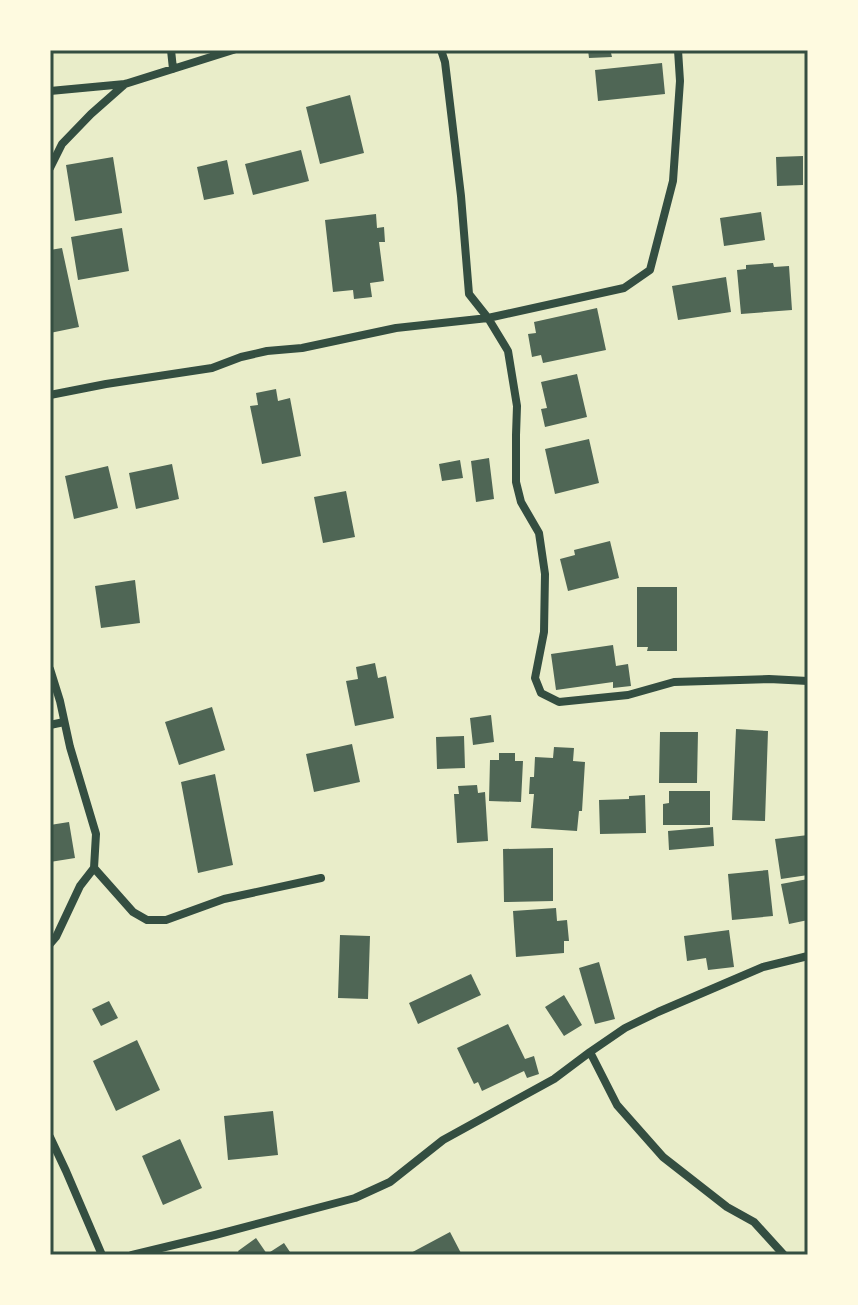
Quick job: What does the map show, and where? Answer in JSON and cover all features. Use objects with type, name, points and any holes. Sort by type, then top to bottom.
[{"type":"street","points":[[171,50],[173,69]]},
{"type":"street","points":[[50,91],[125,84],[233,50]]},
{"type":"street","points":[[441,50],[461,196],[469,294],[508,351],[517,406],[516,482],[521,502],[539,533],[545,574],[544,632],[535,678],[541,693],[559,702],[628,695],[674,682],[808,681]]},
{"type":"street","points":[[50,395],[212,368],[254,354],[302,348],[396,328],[488,318],[624,288],[650,270],[673,181],[680,81],[678,50]]},
{"type":"street","points":[[50,168],[62,144],[125,84]]},
{"type":"street","points":[[50,669],[96,834],[94,868],[80,886],[50,944]]},
{"type":"street","points":[[50,725],[64,722]]},
{"type":"street","points":[[94,868],[133,912],[147,920],[166,920],[224,899],[321,878]]},
{"type":"street","points":[[132,1255],[355,1198],[390,1182],[443,1140],[554,1079],[625,1028],[763,967],[808,956]]},
{"type":"street","points":[[590,1052],[617,1105],[663,1157],[727,1207],[754,1222],[784,1255]]},
{"type":"street","points":[[50,1137],[102,1255]]},
{"type":"building","points":[[588,50],[631,50],[632,53],[611,53],[612,57],[589,58]]},
{"type":"building","points":[[662,63],[665,94],[598,101],[595,70]]},
{"type":"building","points":[[350,95],[364,153],[320,164],[306,107]]},
{"type":"building","points":[[301,150],[309,181],[253,195],[245,164]]},
{"type":"building","points":[[803,156],[803,185],[777,186],[776,157]]},
{"type":"building","points":[[113,157],[122,213],[75,221],[66,165]]},
{"type":"building","points":[[227,160],[234,194],[204,200],[197,167]]},
{"type":"building","points":[[761,212],[765,240],[724,246],[720,218]]},
{"type":"building","points":[[376,214],[377,228],[384,227],[385,242],[379,242],[384,281],[370,283],[372,297],[354,299],[353,290],[333,292],[325,220]]},
{"type":"building","points":[[122,228],[129,271],[78,280],[71,237]]},
{"type":"building","points":[[62,248],[79,327],[50,333],[50,250]]},
{"type":"building","points":[[773,263],[774,267],[789,266],[792,310],[741,314],[737,270],[746,269],[746,265]]},
{"type":"building","points":[[726,277],[731,312],[678,320],[672,286]]},
{"type":"building","points":[[597,308],[606,350],[543,363],[541,355],[532,357],[528,334],[536,333],[534,322]]},
{"type":"building","points":[[577,374],[587,417],[545,427],[541,409],[547,408],[541,382]]},
{"type":"building","points":[[276,389],[278,401],[290,398],[301,456],[262,464],[250,406],[258,405],[256,393]]},
{"type":"building","points":[[589,439],[599,483],[555,494],[545,449]]},
{"type":"building","points":[[489,458],[494,499],[476,502],[471,461]]},
{"type":"building","points":[[460,460],[463,478],[442,481],[439,464]]},
{"type":"building","points":[[172,464],[179,499],[136,509],[129,473]]},
{"type":"building","points":[[108,466],[118,508],[74,519],[65,476]]},
{"type":"building","points":[[346,491],[355,537],[323,543],[314,497]]},
{"type":"building","points":[[610,541],[619,578],[568,591],[560,559],[575,555],[574,550]]},
{"type":"building","points":[[135,580],[140,623],[101,628],[95,586]]},
{"type":"building","points":[[637,587],[677,587],[677,651],[647,651],[648,647],[637,647]]},
{"type":"building","points":[[613,645],[616,666],[628,664],[631,686],[613,688],[613,682],[556,690],[551,654]]},
{"type":"building","points":[[375,663],[378,678],[386,676],[394,718],[355,726],[346,681],[358,679],[356,667]]},
{"type":"building","points":[[212,707],[225,750],[179,765],[165,722]]},
{"type":"building","points":[[491,715],[494,742],[473,745],[470,718]]},
{"type":"building","points":[[736,729],[768,731],[765,821],[732,820]]},
{"type":"building","points":[[660,732],[698,732],[697,783],[659,783]]},
{"type":"building","points":[[464,736],[465,768],[437,769],[436,737]]},
{"type":"building","points":[[352,744],[360,782],[314,792],[306,754]]},
{"type":"building","points":[[554,747],[574,748],[573,761],[585,762],[582,811],[579,811],[577,831],[531,828],[534,794],[529,794],[535,757],[553,758]]},
{"type":"building","points":[[499,753],[515,753],[515,761],[523,761],[521,802],[489,801],[490,760],[499,760]]},
{"type":"building","points":[[215,774],[233,865],[198,873],[181,782]]},
{"type":"building","points":[[477,785],[478,793],[485,792],[488,841],[457,843],[454,794],[459,794],[458,786]]},
{"type":"building","points":[[669,791],[710,791],[710,825],[663,825],[663,804],[669,803]]},
{"type":"building","points":[[645,795],[646,833],[600,834],[599,800]]},
{"type":"building","points":[[69,822],[75,858],[50,862],[50,825]]},
{"type":"building","points":[[713,827],[714,846],[669,850],[668,831]]},
{"type":"building","points":[[808,835],[808,875],[781,879],[775,839]]},
{"type":"building","points":[[553,848],[553,901],[504,902],[503,849]]},
{"type":"building","points":[[768,870],[773,916],[732,920],[728,874]]},
{"type":"building","points":[[808,879],[808,920],[789,924],[781,884]]},
{"type":"building","points":[[556,908],[557,921],[567,920],[569,941],[564,941],[564,953],[516,957],[513,911]]},
{"type":"building","points":[[729,930],[734,967],[708,970],[706,958],[687,961],[684,936]]},
{"type":"building","points":[[340,935],[370,936],[368,999],[338,998]]},
{"type":"building","points":[[599,962],[615,1019],[595,1024],[579,968]]},
{"type":"building","points":[[471,974],[481,995],[418,1024],[409,1003]]},
{"type":"building","points":[[564,995],[582,1025],[564,1036],[545,1007]]},
{"type":"building","points":[[109,1001],[118,1018],[101,1026],[92,1009]]},
{"type":"building","points":[[508,1024],[525,1059],[534,1056],[539,1074],[527,1078],[524,1071],[482,1091],[478,1082],[474,1084],[457,1048]]},
{"type":"building","points":[[137,1040],[160,1090],[116,1111],[93,1061]]},
{"type":"building","points":[[273,1111],[278,1155],[228,1160],[224,1116]]},
{"type":"building","points":[[180,1139],[202,1188],[163,1205],[142,1156]]},
{"type":"building","points":[[450,1232],[462,1255],[407,1255]]},
{"type":"building","points":[[256,1238],[267,1254],[284,1243],[292,1255],[240,1255],[238,1251]]}]
